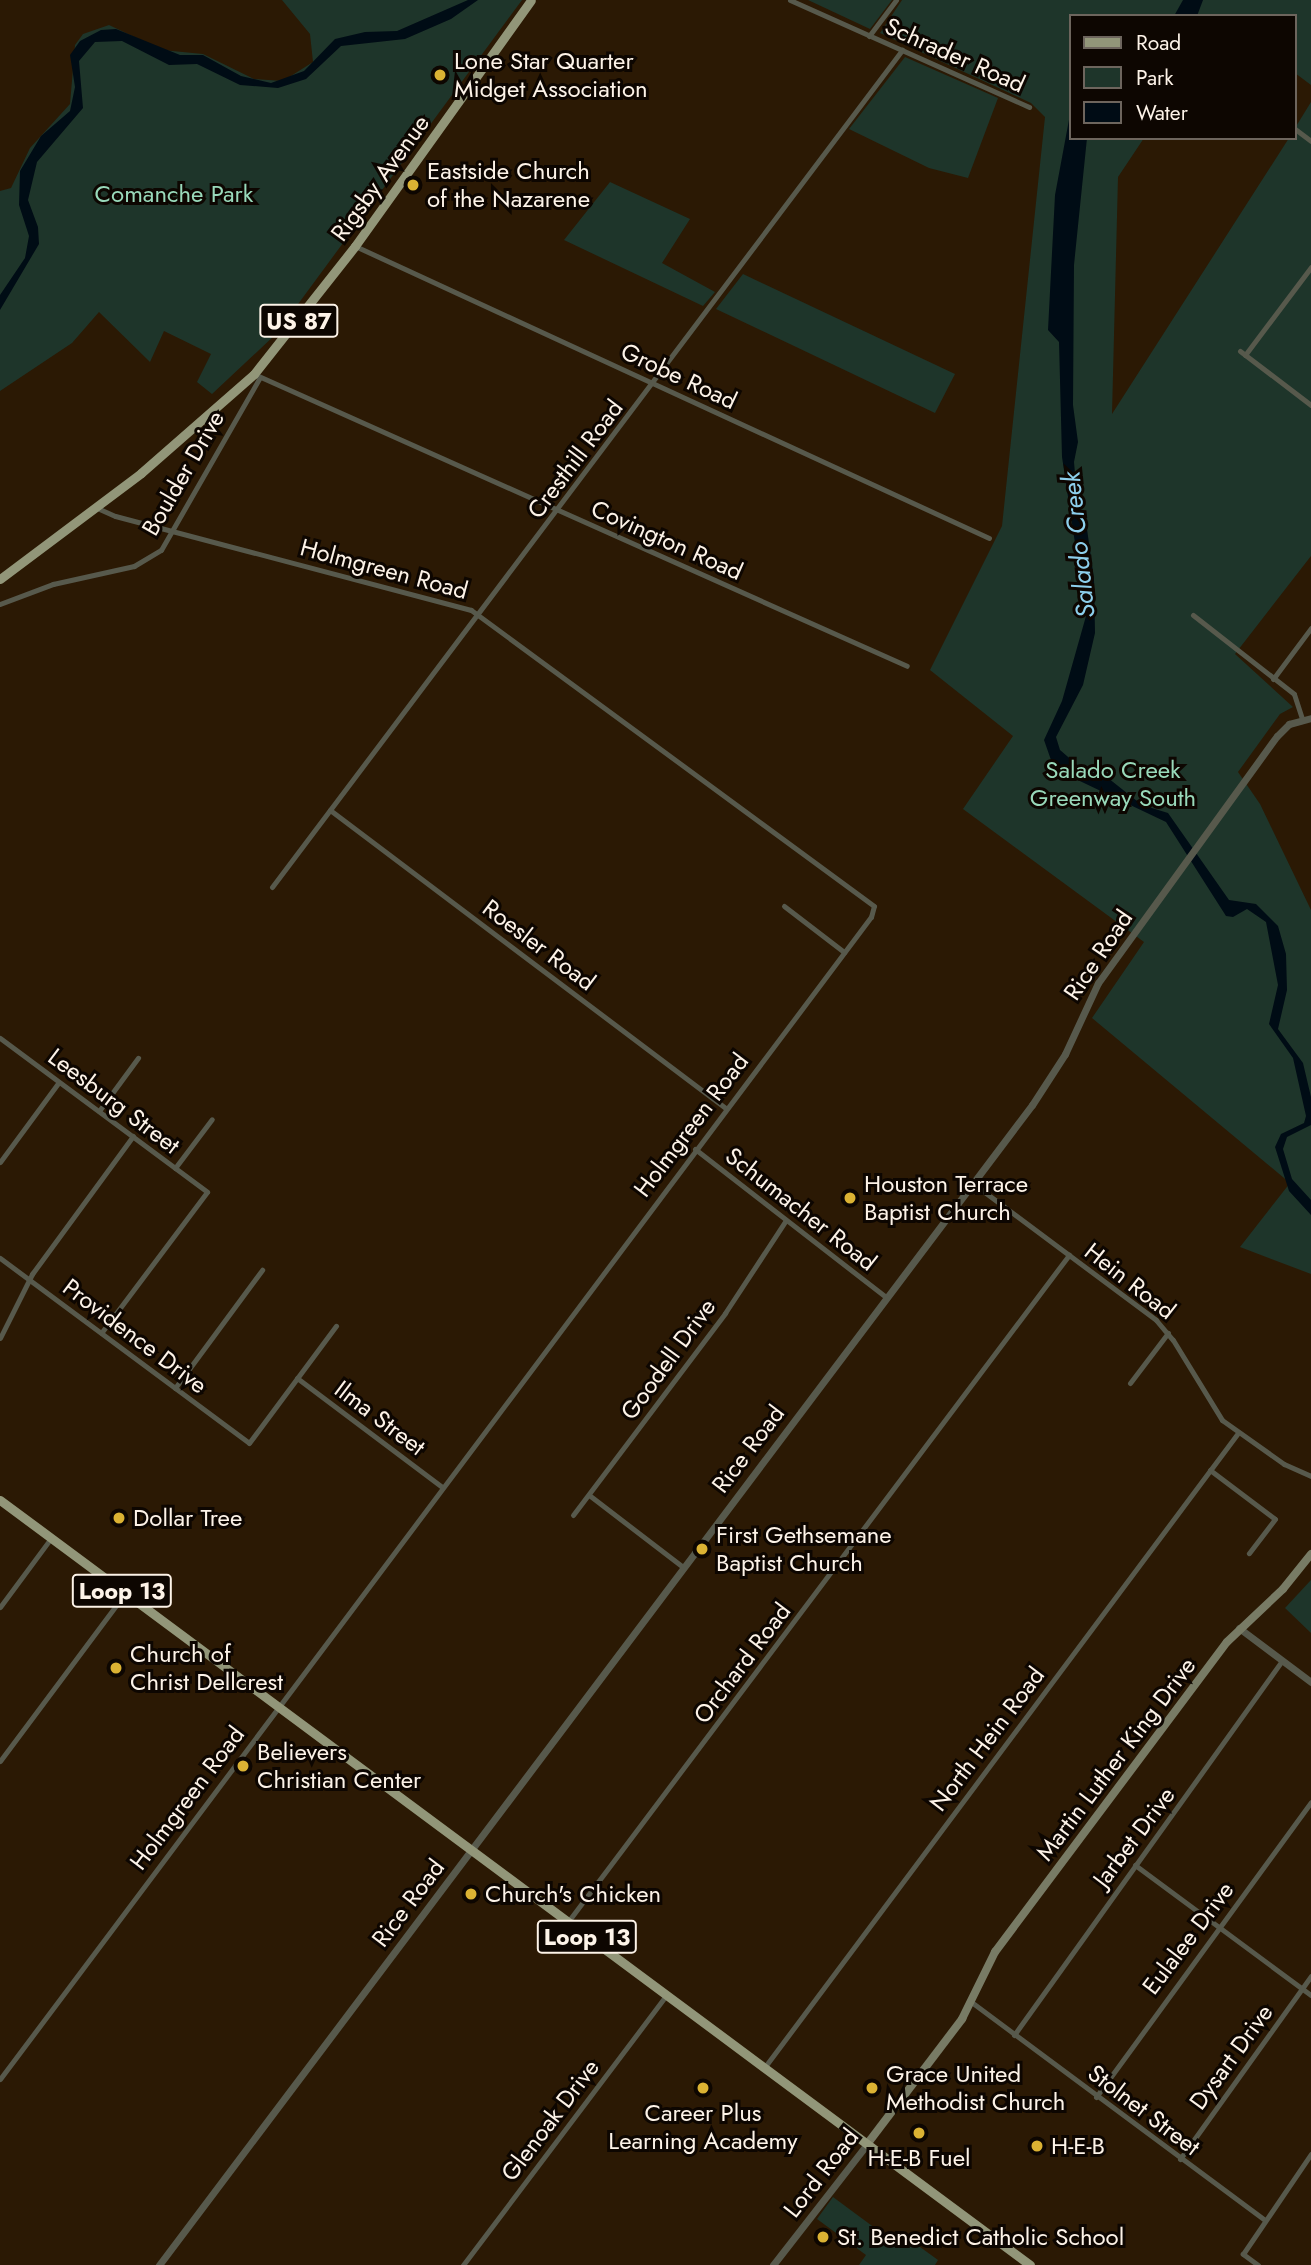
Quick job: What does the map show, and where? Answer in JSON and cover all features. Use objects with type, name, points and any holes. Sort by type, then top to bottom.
[{"type":"main road","name":"Rigsby Avenue","points":[[0,579],[194,430],[257,375],[355,246],[531,0]]},
{"type":"main road","name":"Loop 13","points":[[0,1500],[1030,2265]]},
{"type":"main road","name":"Martin Luther King Drive","points":[[970,2001],[995,1952],[1239,1628],[1283,1589],[1311,1554]]},
{"type":"main road","name":"Lord Road","points":[[868,2143],[957,2026],[970,2001]]},
{"type":"street","name":"Schrader Road","points":[[790,0],[1029,107]]},
{"type":"street","points":[[869,36],[896,0]]},
{"type":"street","name":"Cresthill Road","points":[[272,887],[480,615],[902,50]]},
{"type":"street","name":"Grobe Road","points":[[355,246],[989,538]]},
{"type":"street","points":[[1311,267],[1243,353],[1311,405]]},
{"type":"street","name":"Covington Road","points":[[257,375],[907,666]]},
{"type":"street","name":"Boulder Drive","points":[[0,604],[53,584],[134,566],[153,556],[173,531],[257,375]]},
{"type":"street","name":"Holmgreen Road","points":[[0,2079],[871,916],[874,906],[480,615],[95,507]]},
{"type":"street","points":[[1193,615],[1294,694],[1307,718]]},
{"type":"street","points":[[1273,679],[1311,628]]},
{"type":"street","name":"Rice Road","points":[[159,2265],[971,1182],[1045,1088],[1090,994],[1259,760],[1283,729],[1307,718]]},
{"type":"street","name":"Roesler Road","points":[[330,810],[726,1108]]},
{"type":"street","points":[[784,906],[844,952]]},
{"type":"street","name":"Leesburg Street","points":[[0,1038],[207,1192],[101,1333]]},
{"type":"street","points":[[99,1111],[138,1058]]},
{"type":"street","points":[[0,1163],[59,1082]]},
{"type":"street","points":[[175,1168],[212,1119]]},
{"type":"street","points":[[0,1338],[29,1279],[133,1136]]},
{"type":"street","name":"Schumacher Road","points":[[695,1149],[886,1297]]},
{"type":"street","name":"Hein Road","points":[[971,1182],[1168,1333],[1211,1408],[1238,1433],[1284,1464],[1311,1476]]},
{"type":"street","name":"Goodell Drive","points":[[573,1516],[725,1313],[786,1220]]},
{"type":"street","name":"Orchard Road","points":[[567,1923],[1069,1255]]},
{"type":"street","name":"Providence Drive","points":[[0,1258],[249,1443],[297,1378]]},
{"type":"street","points":[[175,1388],[262,1270]]},
{"type":"street","points":[[297,1378],[336,1326]]},
{"type":"street","points":[[1130,1383],[1168,1333]]},
{"type":"street","name":"Ilma Street","points":[[297,1378],[442,1487]]},
{"type":"street","name":"North Hein Road","points":[[764,2068],[1238,1433]]},
{"type":"street","points":[[1210,1470],[1275,1519],[1250,1553]]},
{"type":"street","points":[[589,1495],[683,1567]]},
{"type":"street","points":[[0,1606],[51,1538]]},
{"type":"street","points":[[0,1761],[125,1593]]},
{"type":"street","points":[[1239,1628],[1311,1682]]},
{"type":"street","name":"Jarbet Drive","points":[[1014,2035],[1282,1660]]},
{"type":"street","name":"Eulalee Drive","points":[[1096,2097],[1311,1802]]},
{"type":"street","points":[[1135,1865],[1311,1996]]},
{"type":"street","name":"Dysart Drive","points":[[1180,2159],[1311,1976]]},
{"type":"street","name":"Glenoak Drive","points":[[463,2265],[666,1996]]},
{"type":"street","name":"Stolnet Street","points":[[970,2001],[1264,2219]]},
{"type":"street","name":"Lord Road","points":[[773,2265],[868,2143]]},
{"type":"street","points":[[1258,2265],[1243,2253],[1311,2154]]},
{"type":"green space","name":"Comanche Park","points":[[282,0],[522,0],[276,334],[212,394],[197,382],[211,354],[164,331],[150,362],[99,312],[72,343],[0,391],[0,191],[11,188],[30,148],[70,104],[75,45],[83,34],[109,25],[162,50],[203,54],[254,79],[283,81],[313,62],[310,34]]},
{"type":"green space","points":[[808,0],[892,0],[870,29]]},
{"type":"green space","name":"Salado Creek Greenway South","points":[[902,0],[1311,0],[1311,85],[1297,74],[1297,14],[1070,14],[1070,140],[1143,140],[1118,177],[1112,414],[1288,140],[1297,140],[1297,125],[1311,102],[1311,556],[1235,654],[1293,707],[1280,714],[1238,772],[1260,804],[1311,910],[1311,1274],[1240,1247],[1290,1183],[1092,1018],[1144,942],[963,809],[1013,736],[930,670],[1002,526],[1045,117],[1031,103],[880,33]]},
{"type":"green space","points":[[905,57],[998,98],[968,178],[929,168],[849,129]]},
{"type":"green space","points":[[610,182],[690,219],[662,263],[715,292],[703,306],[564,240]]},
{"type":"green space","points":[[743,274],[955,374],[935,413],[716,309]]},
{"type":"green space","points":[[1311,1580],[1311,1633],[1285,1608]]},
{"type":"green space","points":[[833,2197],[902,2248],[909,2239],[938,2260],[935,2265],[859,2265],[866,2255],[817,2219]]},
{"type":"water","points":[[468,0],[478,0],[451,19],[405,39],[341,46],[306,79],[278,88],[240,85],[197,64],[169,65],[122,41],[95,42],[79,61],[83,108],[37,162],[28,200],[38,227],[39,244],[0,310],[0,295],[25,258],[29,236],[19,205],[20,171],[41,136],[70,111],[75,87],[70,55],[80,41],[101,30],[116,29],[180,55],[203,55],[241,76],[271,83],[304,71],[335,39],[365,32],[397,31]]},
{"type":"water","points":[[1183,0],[1203,0],[1198,14],[1175,14]]},
{"type":"water","name":"Salado Creek","points":[[1070,114],[1070,140],[1087,140],[1074,265],[1073,405],[1078,442],[1074,462],[1079,519],[1087,529],[1094,579],[1095,633],[1083,685],[1056,737],[1060,750],[1082,769],[1108,778],[1142,805],[1168,813],[1229,900],[1256,904],[1278,926],[1286,954],[1287,990],[1278,1029],[1303,1063],[1311,1097],[1311,1125],[1287,1137],[1283,1149],[1292,1179],[1311,1200],[1311,1215],[1289,1191],[1275,1147],[1281,1134],[1304,1123],[1306,1116],[1293,1058],[1269,1024],[1278,985],[1266,922],[1247,909],[1233,917],[1226,916],[1166,822],[1063,773],[1051,760],[1044,740],[1062,701],[1086,616],[1062,457],[1059,342],[1048,330],[1055,195]]},
{"type":"place","name":"Lone Star Quarter Midget Association","points":[[440,75]]},
{"type":"place","name":"Eastside Church of the Nazarene","points":[[413,185]]},
{"type":"place","name":"Houston Terrace Baptist Church","points":[[850,1198]]},
{"type":"place","name":"Dollar Tree","points":[[119,1518]]},
{"type":"place","name":"First Gethsemane Baptist Church","points":[[702,1549]]},
{"type":"place","name":"Church of Christ Dellcrest","points":[[116,1668]]},
{"type":"place","name":"Believers Christian Center","points":[[243,1766]]},
{"type":"place","name":"Church's Chicken","points":[[471,1894]]},
{"type":"place","name":"Career Plus Learning Academy","points":[[703,2088]]},
{"type":"place","name":"Grace United Methodist Church","points":[[872,2088]]},
{"type":"place","name":"H-E-B Fuel","points":[[919,2133]]},
{"type":"place","name":"H-E-B","points":[[1037,2146]]},
{"type":"place","name":"St. Benedict Catholic School","points":[[823,2237]]}]
